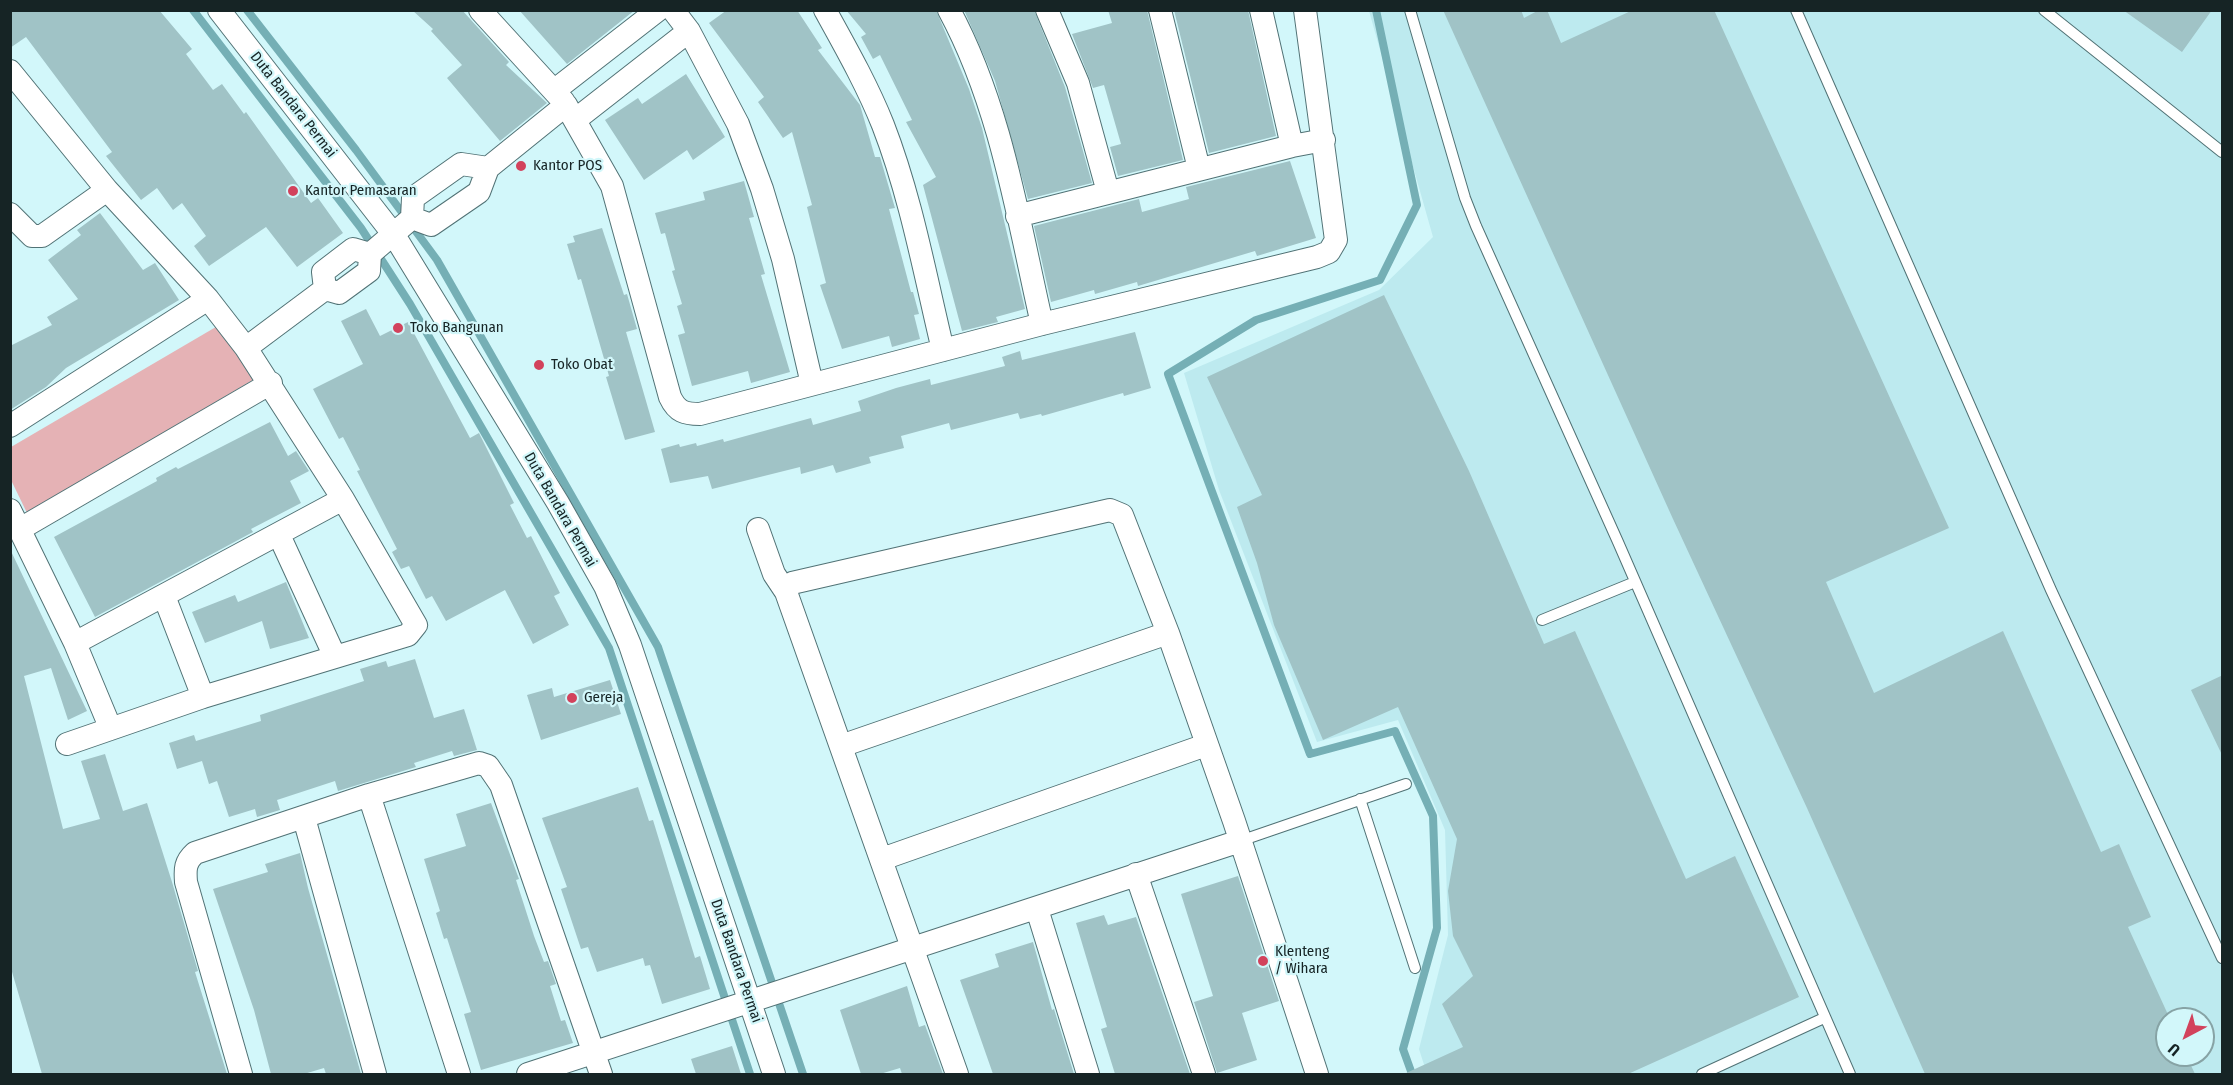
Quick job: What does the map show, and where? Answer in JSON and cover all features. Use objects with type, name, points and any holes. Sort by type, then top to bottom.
[{"type":"street","name":"Duta Bandara Permai","points":[[219,10],[393,235],[558,503],[604,586],[630,645],[774,1074]]},
{"type":"street","points":[[480,10],[566,105],[612,186],[674,406],[685,414],[700,414],[1042,324],[1317,257],[1329,252],[1336,240],[1305,10]]},
{"type":"street","points":[[566,105],[658,10]]},
{"type":"street","points":[[825,10],[861,75],[883,126],[903,189],[943,350]]},
{"type":"street","points":[[949,10],[978,74],[1017,216],[1042,324]]},
{"type":"street","points":[[1047,10],[1078,83],[1108,192]]},
{"type":"street","points":[[1160,10],[1199,169]]},
{"type":"street","points":[[1261,10],[1292,146]]},
{"type":"street","points":[[393,235],[431,225],[480,192],[488,168],[566,105],[684,18],[738,124],[762,189],[783,259],[812,384]]},
{"type":"street","points":[[10,71],[107,190],[208,299],[246,348],[271,383],[343,499],[416,625],[408,635],[203,697],[110,727],[67,744]]},
{"type":"street","points":[[1017,216],[1199,169],[1324,140]]},
{"type":"street","points":[[246,348],[325,289],[339,293],[369,271],[393,235],[413,198],[461,164],[488,168]]},
{"type":"street","points":[[10,214],[32,236],[42,236],[107,190]]},
{"type":"street","points":[[10,426],[208,299]]},
{"type":"street","points":[[110,727],[75,643],[15,519],[271,383]]},
{"type":"street","points":[[75,643],[343,499]]},
{"type":"street","points":[[786,592],[792,583],[1113,510],[1122,515],[1168,633],[1317,1074]]},
{"type":"street","points":[[758,529],[774,574],[786,592],[957,1074]]},
{"type":"street","points":[[279,535],[335,657]]},
{"type":"street","points":[[164,596],[203,697]]},
{"type":"street","points":[[841,746],[1168,633]]},
{"type":"street","points":[[882,859],[1206,745]]},
{"type":"street","points":[[241,1074],[186,882],[185,866],[195,853],[369,795],[472,764],[488,766],[501,785],[597,1064]]},
{"type":"street","points":[[369,795],[459,1074]]},
{"type":"street","points":[[304,818],[375,1074]]},
{"type":"street","points":[[528,1074],[597,1064],[751,1002],[1240,841]]},
{"type":"street","points":[[1136,874],[1204,1074]]},
{"type":"street","points":[[1037,909],[1088,1074]]},
{"type":"lane","points":[[1410,10],[1465,198],[1476,226],[1635,582],[1850,1074]]},
{"type":"lane","points":[[2044,10],[2223,152]]},
{"type":"lane","points":[[1800,12],[2051,590],[2223,958]]},
{"type":"lane","points":[[1542,620],[1635,582]]},
{"type":"lane","points":[[1240,841],[1406,784]]},
{"type":"lane","points":[[1360,799],[1415,968]]},
{"type":"lane","points":[[1702,1074],[1824,1018]]},
{"type":"shaded area","points":[[1369,11],[2222,11],[2222,1074],[1427,1074],[1419,1049],[1448,935],[1445,830],[1398,720],[1317,742],[1219,490],[1184,373],[1379,290],[1433,237]]},
{"type":"shaded area","points":[[221,324],[253,380],[27,513],[11,480],[11,447]]},
{"type":"building","points":[[10,10],[159,10],[192,49],[186,54],[213,90],[222,84],[244,114],[246,112],[311,203],[318,198],[343,233],[297,267],[266,227],[209,266],[194,246],[206,236],[182,203],[173,210],[157,188],[141,200],[106,156],[112,152],[26,37],[10,48]]},
{"type":"building","points":[[412,10],[462,10],[509,62],[506,65],[547,103],[500,141],[447,78],[462,65],[431,31],[433,29]]},
{"type":"building","points":[[519,10],[635,10],[567,64]]},
{"type":"building","points":[[727,10],[797,10],[822,48],[818,50],[860,105],[875,157],[880,157],[895,208],[889,209],[919,314],[914,315],[920,339],[892,347],[889,336],[842,349],[820,285],[826,283],[807,207],[812,205],[792,132],[783,138],[758,102],[764,97],[709,23]]},
{"type":"building","points":[[846,10],[936,10],[969,89],[982,128],[1025,309],[996,317],[998,322],[962,331],[923,185],[936,177],[906,122],[912,120],[880,55],[873,59],[861,37],[866,34]]},
{"type":"building","points":[[964,10],[1034,10],[1065,87],[1092,183],[1028,199],[995,81]]},
{"type":"building","points":[[1108,10],[1147,10],[1183,160],[1118,176],[1110,147],[1121,144],[1104,85],[1093,88],[1072,34],[1112,23]]},
{"type":"building","points":[[1174,10],[1248,10],[1276,136],[1209,153]]},
{"type":"building","points":[[1443,10],[1521,10],[1524,18],[1539,10],[1547,10],[1561,43],[1633,10],[1714,10],[1949,528],[1826,582],[1874,693],[2003,631],[2101,852],[2119,844],[2151,917],[2128,927],[2165,1007],[2155,1007],[2155,1067],[2192,1067],[2195,1074],[1925,1074],[1807,808],[1673,519]]},
{"type":"building","points":[[2123,10],[2212,10],[2182,52]]},
{"type":"building","points":[[686,74],[725,137],[693,160],[687,150],[644,180],[605,120],[638,98],[642,104]]},
{"type":"building","points":[[1290,161],[1316,238],[1257,256],[1255,251],[1138,286],[1137,282],[1095,294],[1094,290],[1051,302],[1034,226],[1139,199],[1142,212],[1189,199],[1186,187]]},
{"type":"building","points":[[744,181],[754,217],[749,218],[765,274],[761,275],[790,372],[751,383],[748,371],[692,386],[678,335],[685,333],[677,306],[682,304],[672,271],[675,270],[665,233],[661,234],[655,213],[705,200],[703,192]]},
{"type":"building","points":[[100,213],[143,270],[155,263],[179,300],[66,368],[46,387],[10,410],[10,346],[52,325],[47,317],[78,299],[48,260],[81,235],[77,230]]},
{"type":"building","points":[[602,228],[624,295],[627,294],[637,329],[626,332],[655,432],[625,440],[581,279],[578,280],[567,244],[575,242],[573,236]]},
{"type":"building","points":[[1384,295],[1469,471],[1544,644],[1575,631],[1686,879],[1735,856],[1799,997],[1628,1074],[1404,1074],[1463,1047],[1442,1004],[1473,976],[1453,936],[1448,891],[1457,839],[1398,707],[1323,740],[1274,625],[1257,563],[1237,507],[1262,495],[1207,377]]},
{"type":"building","points":[[366,309],[380,336],[408,322],[470,438],[479,433],[514,503],[510,505],[527,538],[531,536],[560,593],[554,596],[569,625],[533,644],[505,590],[446,621],[432,596],[426,599],[409,566],[401,569],[392,552],[397,549],[357,471],[360,470],[343,437],[339,439],[313,389],[363,364],[341,321]]},
{"type":"building","points":[[1135,332],[1151,388],[1124,396],[1123,393],[1042,416],[1041,414],[1020,419],[1018,413],[951,430],[949,423],[901,436],[904,448],[869,457],[871,463],[836,473],[833,465],[801,474],[800,467],[712,489],[708,476],[670,483],[661,449],[679,444],[680,447],[696,443],[697,446],[723,439],[724,442],[811,418],[813,425],[861,411],[858,401],[896,388],[930,379],[931,385],[1005,366],[1002,357],[1020,351],[1022,360]]},
{"type":"building","points":[[270,422],[288,456],[296,451],[309,471],[290,481],[301,503],[251,529],[253,532],[95,617],[54,537],[157,481],[156,478],[176,467],[178,469]]},
{"type":"building","points":[[10,549],[87,711],[68,720],[51,668],[24,676],[63,829],[100,819],[81,761],[105,754],[123,811],[147,803],[198,971],[195,972],[227,1074],[42,1074],[10,965]]},
{"type":"building","points":[[286,582],[309,638],[270,649],[262,621],[205,643],[192,612],[235,595],[238,602]]},
{"type":"building","points":[[415,659],[434,718],[464,709],[477,750],[454,756],[452,751],[414,763],[416,767],[338,791],[335,781],[277,800],[280,810],[257,817],[255,809],[229,817],[217,781],[209,784],[202,761],[177,769],[169,743],[194,735],[196,741],[261,721],[260,715],[364,681],[360,669],[386,661],[388,667]]},
{"type":"building","points":[[2223,675],[2223,757],[2191,690]]},
{"type":"building","points":[[610,680],[621,714],[541,740],[527,695],[552,688],[554,697]]},
{"type":"building","points":[[638,787],[649,821],[653,820],[695,958],[700,956],[710,989],[662,1004],[650,965],[645,966],[643,958],[597,972],[588,947],[581,949],[561,889],[567,887],[542,818]]},
{"type":"building","points":[[491,803],[519,879],[516,880],[534,936],[544,962],[548,961],[556,984],[550,986],[561,1021],[565,1020],[573,1043],[481,1070],[464,1014],[471,1012],[447,938],[444,939],[436,913],[440,911],[424,859],[466,846],[456,814]]},
{"type":"building","points":[[300,853],[361,1074],[326,1074],[324,1068],[304,1074],[271,1074],[254,1010],[213,889],[268,872],[265,864]]},
{"type":"building","points":[[1238,876],[1279,1001],[1242,1013],[1257,1060],[1217,1073],[1194,1002],[1213,996],[1181,894]]},
{"type":"building","points":[[1104,915],[1108,925],[1136,917],[1190,1074],[1115,1074],[1101,1029],[1107,1027],[1076,923]]},
{"type":"building","points":[[1033,942],[1052,1010],[1054,1009],[1074,1074],[993,1074],[960,980],[999,967],[995,954]]},
{"type":"building","points":[[907,986],[919,1027],[925,1025],[943,1074],[902,1074],[900,1068],[880,1074],[861,1074],[840,1010]]},
{"type":"building","points":[[732,1046],[741,1074],[696,1074],[691,1059]]},
{"type":"waterway","points":[[193,10],[361,228],[410,304],[609,648],[750,1074]]},
{"type":"waterway","points":[[247,10],[356,150],[437,260],[658,647],[803,1074]]},
{"type":"waterway","points":[[1376,10],[1417,205],[1380,280],[1256,320],[1168,374],[1310,754],[1395,731],[1433,816],[1437,928],[1403,1049],[1412,1074]]},
{"type":"place","name":"Kantor POS","points":[[521,166]]},
{"type":"place","name":"Kantor Pemasaran","points":[[293,191]]},
{"type":"place","name":"Toko Bangunan","points":[[398,328]]},
{"type":"place","name":"Toko Obat","points":[[539,365]]},
{"type":"place","name":"Gereja","points":[[572,698]]},
{"type":"place","name":"Klenteng / Wihara","points":[[1263,961]]}]
